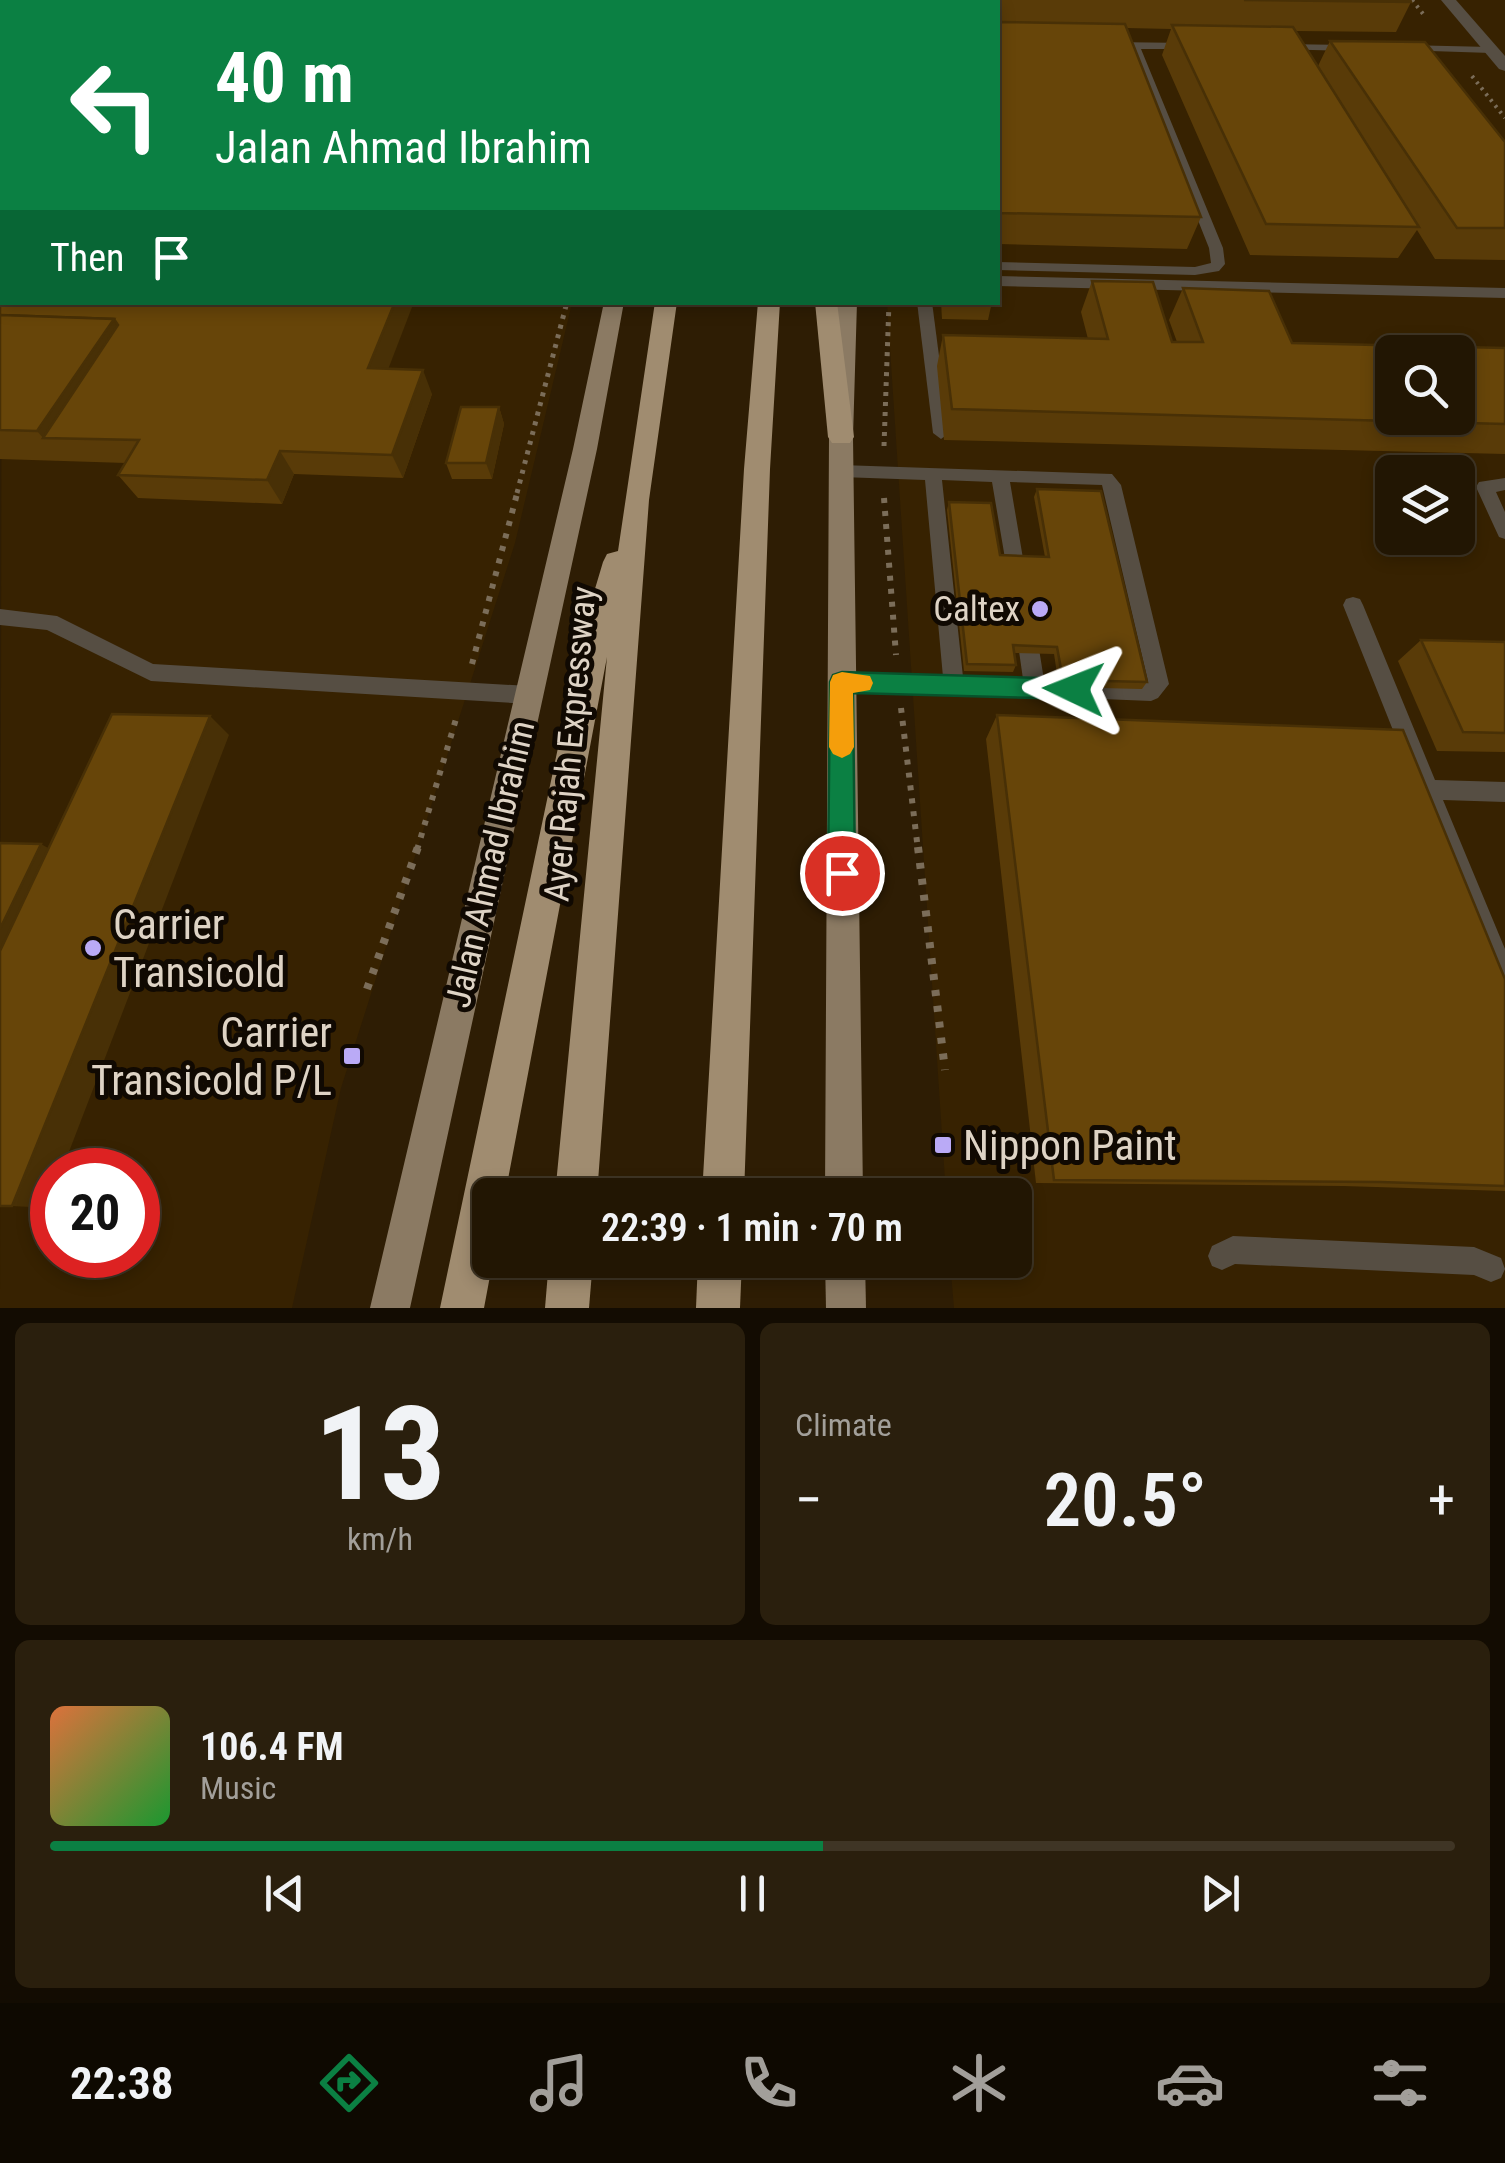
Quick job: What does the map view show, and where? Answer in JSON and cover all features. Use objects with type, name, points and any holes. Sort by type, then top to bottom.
[{"type":"highway","name":"Ayer Rajah Expressway","points":[[577,1178],[636,500],[666,305]]},
{"type":"highway","points":[[724,1178],[757,469],[769,305]]},
{"type":"highway","points":[[826,305],[841,437]]},
{"type":"highway","points":[[462,1308],[598,628],[636,500]]},
{"type":"highway","points":[[567,1308],[570,1278]]},
{"type":"highway","points":[[718,1308],[719,1278]]},
{"type":"main road","name":"Jalan Ahmad Ibrahim","points":[[390,1308],[585,448],[613,305]]},
{"type":"main road","points":[[844,1178],[841,437],[847,305]]},
{"type":"main road","points":[[845,1278],[846,1308]]},
{"type":"street","points":[[1448,0],[1505,66]]},
{"type":"lane","points":[[1095,44],[1213,46]]},
{"type":"lane","points":[[1000,266],[1195,271],[1218,264],[1216,248],[1134,45]]},
{"type":"lane","points":[[1272,47],[1372,48]]},
{"type":"lane","points":[[1392,48],[1490,50]]},
{"type":"lane","points":[[1000,281],[1505,293]]},
{"type":"lane","points":[[924,305],[941,433]]},
{"type":"lane","points":[[841,471],[1100,478],[1110,482],[1159,678],[1157,689],[1151,692],[842,682]]},
{"type":"lane","points":[[933,473],[954,685]]},
{"type":"lane","points":[[1000,475],[1035,688]]},
{"type":"lane","points":[[1505,484],[1485,487],[1505,532]]},
{"type":"lane","points":[[1354,605],[1505,979]]},
{"type":"lane","points":[[0,617],[50,622],[151,672],[529,695]]},
{"type":"lane","points":[[1429,790],[1505,792]]},
{"type":"lane","points":[[1222,1256],[1233,1250],[1332,1254],[1474,1261],[1490,1268]]},
{"type":"path","points":[[367,988],[414,861],[466,689],[566,305]]},
{"type":"shaded area","points":[[1000,0],[1505,0],[1505,1308],[954,1308],[952,1278],[1032,1278],[1032,1178],[945,1178],[887,305],[1000,305]]},
{"type":"shaded area","points":[[2,305],[572,305],[515,543],[341,1088],[292,1308],[0,1308]]},
{"type":"building","points":[[1244,0],[1410,0],[1411,2]]},
{"type":"building","points":[[1000,22],[1125,24],[1201,217],[1000,213]]},
{"type":"building","points":[[1172,25],[1293,27],[1419,227],[1266,224]]},
{"type":"building","points":[[1330,41],[1425,42],[1505,142],[1505,228],[1457,228]]},
{"type":"building","points":[[1092,281],[1153,282],[1172,342],[1203,342],[1183,288],[1269,291],[1292,343],[1375,345],[1375,420],[952,409],[943,335],[1108,339]]},
{"type":"building","points":[[0,305],[394,305],[368,368],[423,370],[392,455],[280,451],[267,480],[118,475],[139,440],[43,438],[118,325],[114,319],[0,315]]},
{"type":"building","points":[[0,315],[114,319],[37,431],[0,430]]},
{"type":"building","points":[[1475,347],[1505,348],[1505,424],[1475,423]]},
{"type":"building","points":[[461,407],[499,407],[486,463],[446,463]]},
{"type":"building","name":"Caltex","points":[[1037,489],[1101,491],[1147,682],[1063,680],[1057,647],[1013,645],[1016,665],[967,664],[949,502],[991,503],[1000,555],[1049,557]]},
{"type":"building","points":[[1421,640],[1505,642],[1505,733],[1463,732]]},
{"type":"building","name":"Carrier Transicold","points":[[112,714],[210,716],[35,1148],[30,1148],[30,1161],[12,1206],[0,1206],[0,951]]},
{"type":"building","points":[[997,715],[1403,730],[1505,979],[1505,1186],[1054,1180]]},
{"type":"building","points":[[0,843],[41,844],[0,929]]},
{"type":"slow traffic","points":[[842,747],[842,682],[862,683]]},
{"type":"place","name":"Caltex","points":[[1040,609]]},
{"type":"place","name":"Carrier Transicold","points":[[93,948]]},
{"type":"place","name":"Carrier Transicold P/L","points":[[352,1056]]},
{"type":"place","name":"Nippon Paint","points":[[943,1145]]},
{"type":"route","points":[[842,873],[842,682],[1074,689]]}]
